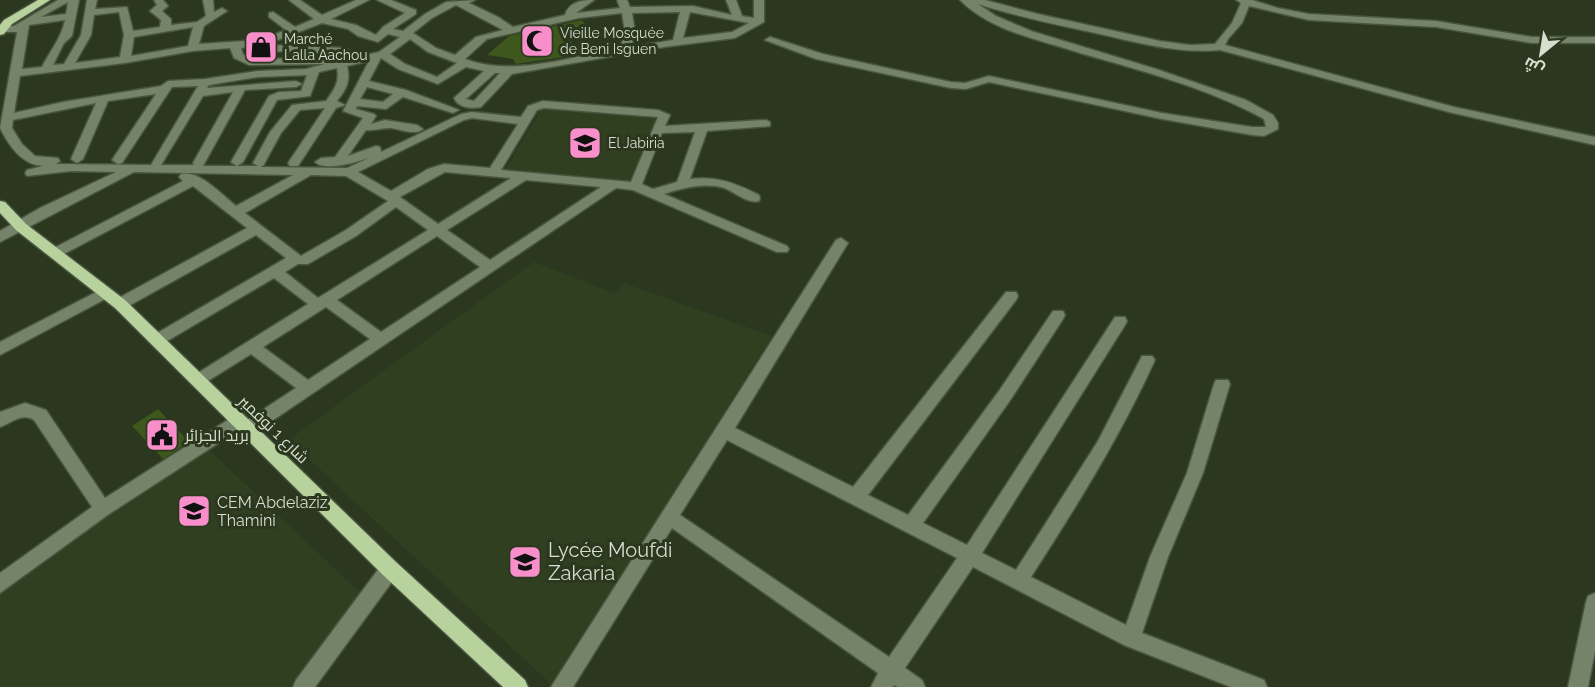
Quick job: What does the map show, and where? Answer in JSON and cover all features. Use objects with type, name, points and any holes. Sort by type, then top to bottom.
[{"type":"main road","points":[[2,26],[45,0]]},
{"type":"main road","name":"شارع 1 نوفمبر","points":[[0,205],[21,227],[120,304],[390,568],[518,687]]},
{"type":"street","points":[[2,26],[16,29],[65,0]]},
{"type":"street","points":[[46,69],[60,41],[67,36],[74,0]]},
{"type":"street","points":[[69,66],[86,35],[92,0]]},
{"type":"street","points":[[154,0],[160,0],[163,6],[155,11],[166,19],[165,29]]},
{"type":"street","points":[[193,48],[199,26],[218,14],[209,14],[208,0]]},
{"type":"street","points":[[294,0],[322,20],[352,27],[362,34],[377,39],[386,30],[412,13],[382,0]]},
{"type":"street","points":[[13,78],[46,69],[125,60],[193,48],[261,43],[322,20],[362,0]]},
{"type":"street","points":[[402,8],[414,0]]},
{"type":"street","points":[[571,17],[573,8],[589,0]]},
{"type":"street","points":[[622,0],[627,10],[631,31],[624,51]]},
{"type":"street","points":[[698,0],[701,5],[700,12]]},
{"type":"street","points":[[731,0],[738,18]]},
{"type":"street","points":[[386,30],[410,36],[432,50],[460,61],[492,70],[508,71],[677,42],[735,35],[759,22],[761,14],[759,0]]},
{"type":"street","points":[[770,40],[820,57],[951,85],[960,86],[989,79],[1162,116],[1252,131],[1264,132],[1272,129],[1269,117],[1242,102],[1152,71],[1027,33],[992,18],[965,0]]},
{"type":"street","points":[[975,0],[1051,20],[1172,46],[1195,49],[1220,47],[1390,95],[1509,124],[1595,141]]},
{"type":"street","points":[[1220,47],[1222,39],[1237,23],[1244,1],[1309,17],[1436,24],[1532,40],[1595,40]]},
{"type":"street","points":[[410,36],[412,27],[454,3],[494,19],[513,32]]},
{"type":"street","points":[[89,13],[123,9],[129,35],[125,60]]},
{"type":"street","points":[[380,55],[438,81],[480,38],[571,17],[627,10],[686,10],[759,22]]},
{"type":"street","points":[[677,42],[686,10]]},
{"type":"street","points":[[273,15],[300,29]]},
{"type":"street","points":[[24,23],[72,16]]},
{"type":"street","points":[[200,86],[243,76],[314,70],[341,62],[380,55],[410,36],[448,17]]},
{"type":"street","points":[[24,23],[7,118],[8,134],[33,160],[77,159],[156,163],[338,162],[374,152],[467,104],[479,104],[508,71]]},
{"type":"street","points":[[129,35],[194,24],[199,26]]},
{"type":"street","points":[[260,63],[272,48],[300,29]]},
{"type":"street","points":[[235,46],[238,56],[245,62],[341,62]]},
{"type":"street","points":[[13,78],[203,57],[210,47]]},
{"type":"street","points":[[272,48],[342,50],[345,53],[341,62],[344,75],[341,89],[294,163]]},
{"type":"street","points":[[338,162],[370,115],[350,111],[380,55]]},
{"type":"street","points":[[156,163],[200,86],[200,74],[238,67],[245,62]]},
{"type":"street","points":[[237,162],[273,98],[279,95],[305,94],[314,70]]},
{"type":"street","points":[[467,104],[460,98],[492,70]]},
{"type":"street","points":[[364,82],[453,110]]},
{"type":"street","points":[[118,160],[164,89],[170,84],[241,88],[310,83]]},
{"type":"street","points":[[199,163],[241,88]]},
{"type":"street","points":[[7,118],[104,98],[164,89]]},
{"type":"street","points":[[259,163],[276,132],[295,108],[331,104],[387,106],[402,93]]},
{"type":"street","points":[[77,159],[104,98]]},
{"type":"street","points":[[493,173],[532,108],[545,104],[658,113],[664,117],[635,186]]},
{"type":"street","points":[[349,172],[461,117],[472,115],[525,121]]},
{"type":"street","points":[[363,126],[377,128],[386,124],[417,129]]},
{"type":"street","points":[[659,130],[766,124]]},
{"type":"street","points":[[682,185],[702,127]]},
{"type":"street","points":[[31,173],[56,167],[349,172],[438,229],[489,267]]},
{"type":"street","points":[[181,170],[183,175],[194,180],[296,259],[303,261],[440,168],[635,186],[782,249]]},
{"type":"street","points":[[0,237],[21,227],[45,211],[131,169]]},
{"type":"street","points":[[236,212],[311,170]]},
{"type":"street","points":[[198,380],[525,175]]},
{"type":"street","points":[[55,253],[194,180]]},
{"type":"street","points":[[0,584],[103,509],[307,388],[614,184]]},
{"type":"street","points":[[655,193],[672,186],[724,184],[754,198]]},
{"type":"street","points":[[120,304],[256,229]]},
{"type":"street","points":[[561,687],[841,243]]},
{"type":"street","points":[[156,340],[296,259]]},
{"type":"street","points":[[275,271],[381,339]]},
{"type":"street","points":[[0,349],[104,293]]},
{"type":"street","points":[[855,498],[1011,296]]},
{"type":"street","points":[[910,527],[1005,395],[1058,315]]},
{"type":"street","points":[[881,687],[969,557],[1120,321]]},
{"type":"street","points":[[251,346],[307,388]]},
{"type":"street","points":[[1018,582],[1075,492],[1131,396],[1147,360]]},
{"type":"street","points":[[1131,638],[1159,557],[1195,473],[1222,384]]},
{"type":"street","points":[[0,420],[21,410],[35,410],[103,509]]},
{"type":"street","points":[[724,430],[1131,638],[1257,687]]},
{"type":"street","points":[[669,517],[726,554],[915,687]]},
{"type":"street","points":[[303,687],[390,568]]},
{"type":"street","points":[[1578,687],[1592,636],[1595,602]]},
{"type":"shaded area","name":"El Jabiria","points":[[543,106],[662,116],[633,182],[505,170]]},
{"type":"shaded area","name":"Lycée Moufdi Zakaria","points":[[534,262],[614,293],[624,283],[772,336],[552,685],[288,440]]},
{"type":"shaded area","name":"CEM Abdelaziz Thamini","points":[[208,449],[365,597],[298,687],[0,687],[0,590],[19,573]]},
{"type":"building","name":"Vieille Mosquée de Beni Isguen","points":[[582,20],[589,29],[569,35],[576,55],[516,64],[513,59],[487,55],[509,36]]},
{"type":"building","name":"بريد الجزائر","points":[[158,409],[189,442],[163,459],[132,426]]},
{"type":"place","name":"Vieille Mosquée de Beni Isguen","points":[[537,41]]},
{"type":"place","name":"Marché Lalla Aachou","points":[[261,47]]},
{"type":"place","name":"El Jabiria","points":[[585,143]]},
{"type":"place","name":"بريد الجزائر","points":[[162,435]]},
{"type":"place","name":"CEM Abdelaziz Thamini","points":[[194,511]]},
{"type":"place","name":"Lycée Moufdi Zakaria","points":[[525,562]]}]
